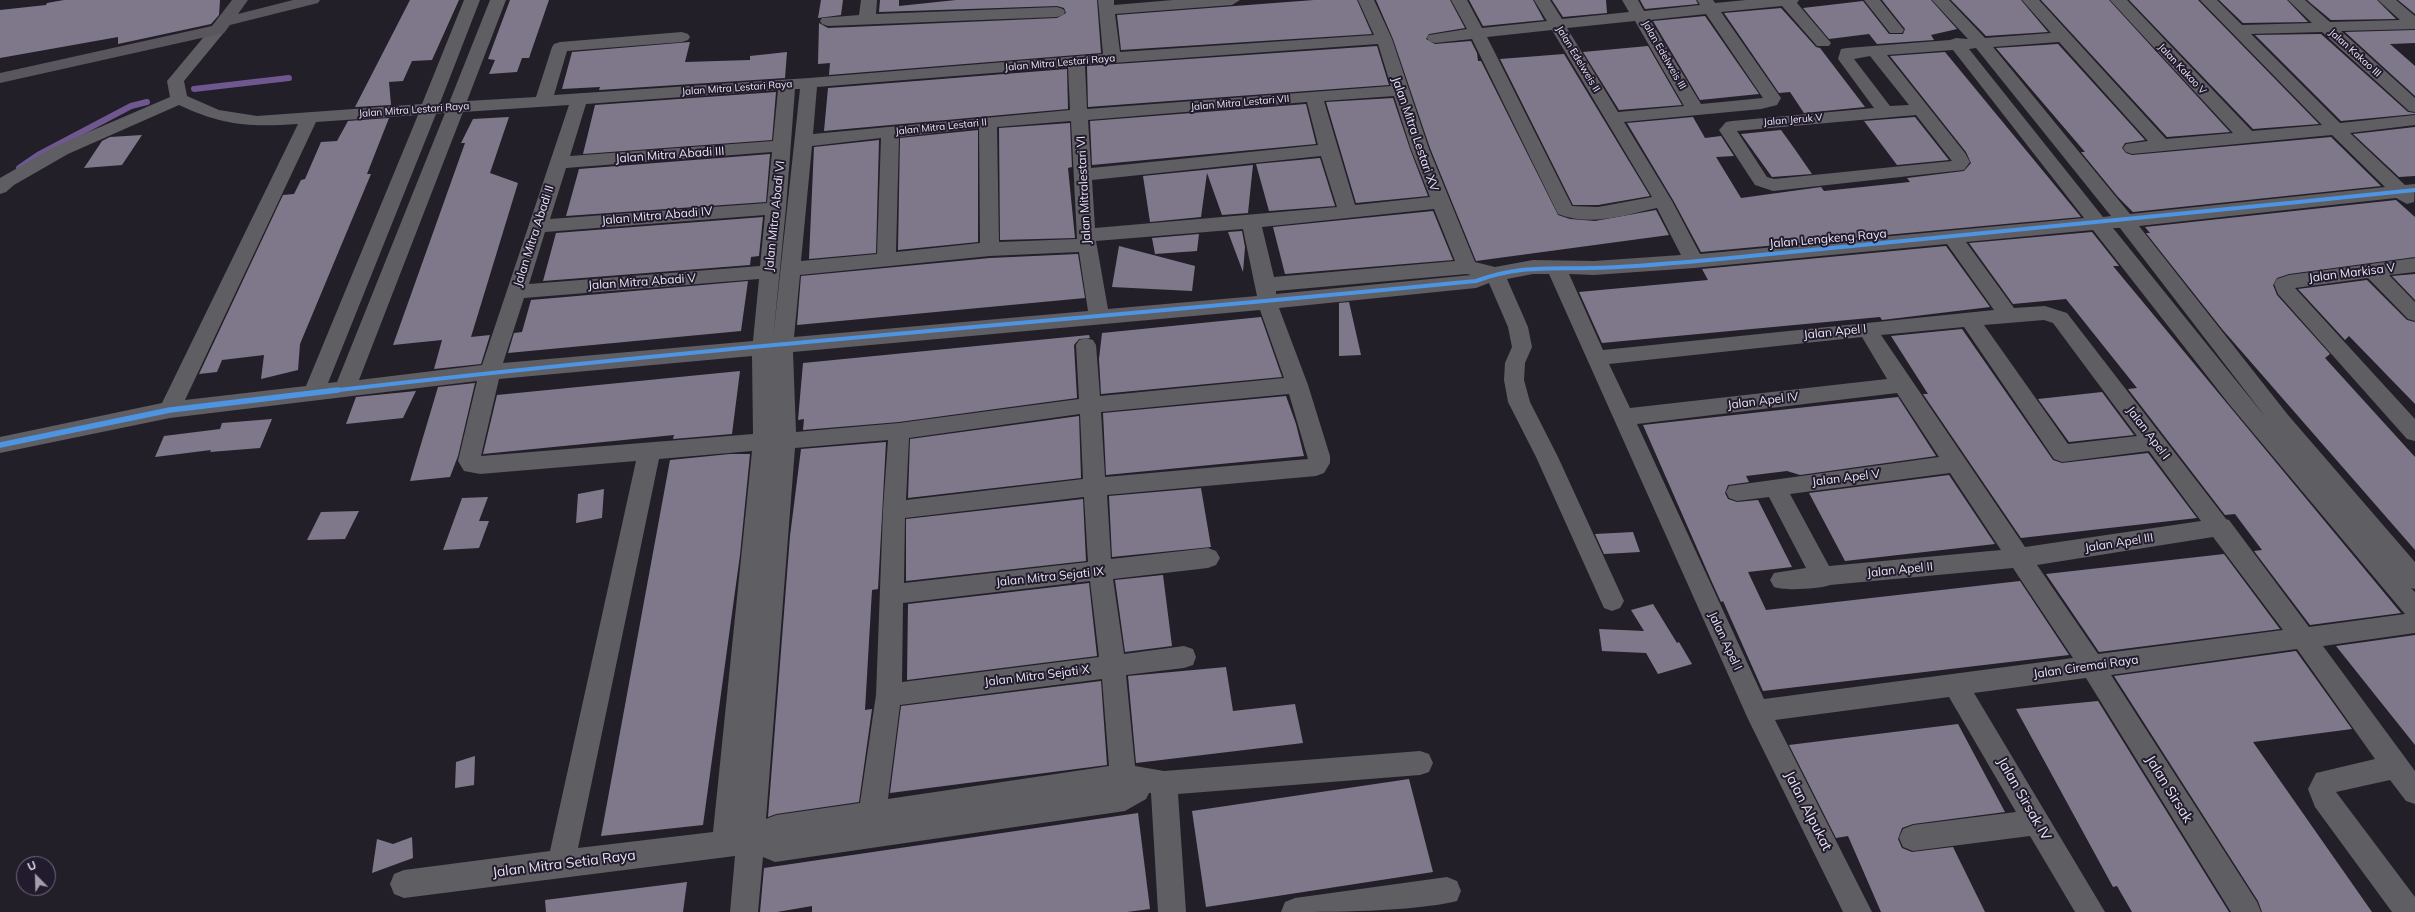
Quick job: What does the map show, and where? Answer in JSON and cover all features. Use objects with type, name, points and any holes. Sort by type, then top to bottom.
[{"type":"street","points":[[0,188],[8,181],[62,150],[178,99],[175,81],[221,26],[240,0]]},
{"type":"street","points":[[0,78],[221,26],[312,0]]},
{"type":"street","points":[[313,394],[371,256],[472,0]]},
{"type":"street","points":[[344,391],[498,0]]},
{"type":"street","points":[[867,19],[869,0]]},
{"type":"street","points":[[1112,58],[1107,5],[1232,0]]},
{"type":"street","name":"Jalan Mitra Lestari XV","points":[[1366,0],[1384,40],[1399,90],[1440,202],[1467,267]]},
{"type":"street","points":[[1459,0],[1565,210],[1574,215],[1594,214],[1663,201]]},
{"type":"street","name":"Jalan Edelweis II","points":[[1542,0],[1663,201],[1694,261]]},
{"type":"street","name":"Jalan Edelweis III","points":[[1630,0],[1696,111]]},
{"type":"street","points":[[1435,38],[1557,24],[1641,17],[1708,4],[1788,0],[1823,43]]},
{"type":"street","points":[[1872,0],[1896,30]]},
{"type":"street","points":[[1940,0],[1968,42],[2110,222],[2415,579]]},
{"type":"street","points":[[2030,0],[2061,37],[2161,145]]},
{"type":"street","name":"Jalan Kakao V","points":[[2118,0],[2247,137]]},
{"type":"street","points":[[2208,0],[2240,30],[2336,129],[2408,191],[2415,206]]},
{"type":"street","name":"Jalan Kakao III","points":[[2296,0],[2415,106]]},
{"type":"street","points":[[2386,0],[2415,24]]},
{"type":"street","points":[[1614,118],[1696,111],[1769,102],[1772,98],[1708,4]]},
{"type":"street","points":[[828,21],[867,19],[948,8],[1021,6],[1057,12]]},
{"type":"street","points":[[2240,30],[2415,24]]},
{"type":"street","points":[[544,100],[560,47],[682,37]]},
{"type":"street","points":[[1885,112],[1845,56],[1847,53],[1968,42],[2061,37]]},
{"type":"street","name":"Jalan Mitra Lestari Raya","points":[[178,99],[216,115],[257,121],[309,119],[429,108],[544,100],[579,100],[1112,58],[1384,40]]},
{"type":"street","points":[[1968,42],[2110,222],[2236,398],[2415,609]]},
{"type":"street","points":[[1874,50],[1920,108]]},
{"type":"street","name":"Jalan Mitralestari VI","points":[[1076,62],[1087,240],[1099,318]]},
{"type":"street","points":[[744,912],[741,843],[775,442],[773,348],[791,269],[802,141],[809,83]]},
{"type":"street","name":"Jalan Mitra Abadi VI","points":[[773,348],[768,272],[777,208],[787,84]]},
{"type":"street","name":"Jalan Mitra Lestari VII","points":[[1080,114],[1399,90]]},
{"type":"street","points":[[1314,97],[1328,150],[1348,212]]},
{"type":"street","name":"Jalan Mitra Abadi II","points":[[579,100],[490,372],[469,461],[472,465],[649,452]]},
{"type":"street","name":"Jalan Jeruk V","points":[[1920,108],[1959,157],[1961,162],[1958,166],[1773,185],[1761,181],[1728,130],[1732,126],[1885,112],[1920,108]]},
{"type":"street","name":"Jalan Mitra Lestari II","points":[[802,141],[1080,114]]},
{"type":"street","points":[[170,410],[309,119]]},
{"type":"street","points":[[2132,148],[2415,120]]},
{"type":"street","points":[[988,122],[990,249]]},
{"type":"street","points":[[886,260],[890,133]]},
{"type":"street","name":"Jalan Mitra Abadi III","points":[[558,163],[782,146]]},
{"type":"street","points":[[1083,175],[1328,150]]},
{"type":"street","name":"Jalan Lengkeng Raya","points":[[1514,270],[1618,267],[1694,261],[1953,238],[2408,191]]},
{"type":"street","points":[[791,269],[1087,240],[1440,202]]},
{"type":"street","name":"Jalan Mitra Abadi IV","points":[[538,226],[777,208]]},
{"type":"street","points":[[894,510],[1094,487],[1316,467],[1319,462],[1319,456],[1266,294],[1251,222]]},
{"type":"street","points":[[1953,238],[2009,316]]},
{"type":"street","name":"Jalan Markisa V","points":[[2415,266],[2372,270],[2284,284],[2285,289],[2415,433]]},
{"type":"street","points":[[0,445],[170,410],[344,391],[490,372],[1099,318],[1467,267],[1514,270]]},
{"type":"street","points":[[1556,268],[1596,358]]},
{"type":"street","points":[[1266,294],[1476,281],[1514,270]]},
{"type":"street","points":[[1514,270],[1507,299],[1520,334],[1522,347],[1515,363],[1514,380],[1519,402],[1547,457],[1612,601]]},
{"type":"street","points":[[2372,270],[2415,314]]},
{"type":"street","name":"Jalan Mitra Abadi V","points":[[516,292],[768,272]]},
{"type":"street","name":"Jalan Apel I","points":[[1757,711],[1596,358],[1867,329],[2045,313],[2060,318],[2221,527],[2415,792]]},
{"type":"street","points":[[1969,319],[2062,453],[2155,442]]},
{"type":"street","name":"Jalan Sirsak","points":[[1867,329],[1902,385],[2092,666],[2247,912]]},
{"type":"street","points":[[1086,345],[1100,571],[1113,666],[1124,787]]},
{"type":"street","points":[[561,863],[649,452],[899,431],[1090,405],[1297,385]]},
{"type":"street","name":"Jalan Apel IV","points":[[1623,418],[1902,385]]},
{"type":"street","points":[[872,815],[889,695],[894,510],[899,431]]},
{"type":"street","name":"Jalan Apel V","points":[[1736,492],[1956,464]]},
{"type":"street","points":[[1775,487],[1823,578]]},
{"type":"street","name":"Jalan Apel III","points":[[2018,558],[2221,527]]},
{"type":"street","name":"Jalan Mitra Sejati IX","points":[[892,594],[1208,558]]},
{"type":"street","name":"Jalan Apel II","points":[[1782,580],[1823,578],[2018,558]]},
{"type":"street","name":"Jalan Ciremai Raya","points":[[1757,711],[1956,686],[2092,666],[2415,623]]},
{"type":"street","name":"Jalan Mitra Sejati X","points":[[889,695],[1184,657]]},
{"type":"street","name":"Jalan Sirsak IV","points":[[1956,686],[1977,717],[2091,912]]},
{"type":"street","name":"Jalan Alpukat","points":[[1757,711],[1858,912]]},
{"type":"street","points":[[741,843],[775,849],[1156,782],[1420,762]]},
{"type":"street","points":[[2396,767],[2325,782],[2321,789],[2324,798],[2409,912]]},
{"type":"street","points":[[1156,782],[1172,912]]},
{"type":"street","points":[[741,843],[776,828],[872,815],[1124,787]]},
{"type":"street","points":[[1913,838],[2037,822]]},
{"type":"street","name":"Jalan Mitra Setia Raya","points":[[404,884],[561,863],[741,843]]},
{"type":"street","points":[[1295,912],[1447,891]]},
{"type":"building","points":[[64,0],[220,0],[219,15],[211,24],[118,44],[118,37],[0,58],[0,10],[46,5],[47,3]]},
{"type":"building","points":[[410,0],[459,0],[432,60],[412,61],[403,81],[389,82],[391,105],[355,107]]},
{"type":"building","points":[[510,0],[549,0],[529,58],[522,58],[517,72],[489,74],[495,60],[488,59]]},
{"type":"building","points":[[821,0],[843,0],[841,15],[818,18]]},
{"type":"building","points":[[880,0],[899,0],[899,6],[956,0],[1097,0],[1101,53],[829,75],[830,63],[818,64],[819,23],[828,28],[1057,18],[1066,13],[1064,8],[1057,6],[879,12]]},
{"type":"building","points":[[1314,0],[1357,0],[1372,34],[1121,50],[1117,15]]},
{"type":"building","points":[[1376,0],[1450,0],[1465,28],[1429,34],[1426,39],[1435,44],[1471,41],[1477,53],[1478,61],[1481,61],[1558,215],[1570,219],[1595,221],[1656,210],[1669,235],[1476,261],[1430,148],[1393,39]]},
{"type":"building","points":[[1469,0],[1533,0],[1544,20],[1483,26]]},
{"type":"building","points":[[1552,0],[1606,0],[1607,13],[1563,17]]},
{"type":"building","points":[[1640,0],[1696,0],[1698,4],[1645,9]]},
{"type":"building","points":[[1882,0],[1931,0],[1957,29],[1931,35],[1934,40],[1877,44],[1869,34],[1829,39],[1803,8],[1863,1],[1889,34],[1903,34],[1905,29]]},
{"type":"building","points":[[1951,0],[2021,0],[2048,32],[1986,36]]},
{"type":"building","points":[[2041,0],[2109,0],[2230,132],[2167,137]]},
{"type":"building","points":[[2129,0],[2198,0],[2319,124],[2253,129]]},
{"type":"building","points":[[2219,0],[2287,0],[2308,22],[2243,23]]},
{"type":"building","points":[[2307,0],[2377,0],[2396,19],[2331,20]]},
{"type":"building","points":[[2398,0],[2415,0],[2415,14]]},
{"type":"building","points":[[1781,8],[1816,47],[1820,48],[1865,107],[1804,113],[1790,92],[1779,93],[1724,13]]},
{"type":"building","points":[[1705,16],[1759,94],[1700,100],[1653,21]]},
{"type":"building","points":[[2415,30],[2415,43],[2390,44],[2415,66],[2415,96],[2345,32]]},
{"type":"building","points":[[2321,34],[2408,112],[2415,114],[2341,121],[2255,35]]},
{"type":"building","points":[[690,42],[685,62],[750,60],[750,56],[787,52],[785,78],[599,90],[600,87],[562,89],[572,52]]},
{"type":"building","points":[[2058,44],[2145,140],[2125,143],[2122,148],[2126,153],[2132,155],[2331,137],[2381,186],[2133,212],[2118,197],[2081,152],[2085,152],[1996,48]]},
{"type":"building","points":[[1377,46],[1389,85],[1088,107],[1087,66]]},
{"type":"building","points":[[1648,46],[1682,105],[1619,110],[1583,52]]},
{"type":"building","points":[[1945,52],[2081,217],[1701,252],[1673,200],[1627,123],[1693,117],[1705,138],[1721,136],[1734,156],[1716,157],[1741,198],[1821,187],[1824,191],[1910,182],[1907,178],[1964,171],[1971,163],[1966,152],[1890,56]]},
{"type":"building","points":[[1564,54],[1650,196],[1598,205],[1573,205],[1500,59]]},
{"type":"building","points":[[1067,69],[1068,109],[824,131],[828,88]]},
{"type":"building","points":[[776,92],[772,140],[583,154],[595,105]]},
{"type":"building","points":[[1393,98],[1428,196],[1356,203],[1326,102]]},
{"type":"building","points":[[1306,104],[1316,144],[1092,165],[1090,121]]},
{"type":"building","points":[[509,117],[490,173],[518,183],[471,337],[490,335],[481,364],[434,369],[442,340],[393,345],[465,143],[461,143],[473,119]]},
{"type":"building","points":[[1915,117],[1949,160],[1897,165],[1864,121]]},
{"type":"building","points":[[389,118],[367,174],[371,174],[300,344],[298,370],[261,379],[264,355],[222,360],[217,372],[199,374],[283,195],[294,194],[301,180],[305,179],[321,142],[337,141],[348,121]]},
{"type":"building","points":[[1070,123],[1072,167],[1068,168],[1075,238],[1000,240],[999,128]]},
{"type":"building","points":[[2415,127],[2415,176],[2399,177],[2353,134]]},
{"type":"building","points":[[978,130],[978,242],[898,250],[900,138]]},
{"type":"building","points":[[1781,130],[1812,174],[1772,177],[1741,134]]},
{"type":"building","points":[[142,135],[122,165],[84,168],[102,141],[110,137]]},
{"type":"building","points":[[879,140],[876,253],[809,259],[814,147]]},
{"type":"building","points":[[770,154],[766,202],[566,216],[579,169]]},
{"type":"building","points":[[1320,158],[1335,206],[1269,211],[1256,164]]},
{"type":"building","points":[[1253,165],[1248,213],[1222,215],[1207,173],[1201,217],[1150,222],[1143,176]]},
{"type":"building","points":[[2396,200],[2415,217],[2415,257],[2289,274],[2277,278],[2273,285],[2277,295],[2330,354],[2325,358],[2415,457],[2415,550],[2222,329],[2146,233],[2150,233],[2145,227]]},
{"type":"building","points":[[1433,211],[1453,260],[1285,274],[1273,227]]},
{"type":"building","points":[[763,217],[759,256],[751,257],[750,265],[543,281],[556,233]]},
{"type":"building","points":[[1242,231],[1245,247],[1243,272],[1228,232]]},
{"type":"building","points":[[2092,232],[2119,266],[2113,266],[2401,613],[2310,625],[2254,551],[2262,550],[2235,514],[2225,515],[2128,389],[2137,388],[2066,299],[2013,304],[1969,243]]},
{"type":"building","points":[[1199,234],[1197,251],[1155,254],[1152,238]]},
{"type":"building","points":[[1119,246],[1195,266],[1192,291],[1112,287]]},
{"type":"building","points":[[1946,246],[1990,307],[1882,320],[1880,317],[1602,343],[1579,292],[1708,280],[1702,269]]},
{"type":"building","points":[[1078,254],[1085,298],[797,325],[801,276],[990,258]]},
{"type":"building","points":[[2415,274],[2415,300],[2392,276]]},
{"type":"building","points":[[2367,280],[2407,320],[2415,322],[2415,404],[2349,336],[2345,340],[2298,289]]},
{"type":"building","points":[[748,281],[741,331],[508,353],[514,333],[522,332],[531,300]]},
{"type":"building","points":[[1349,302],[1361,355],[1339,356],[1339,303]]},
{"type":"building","points":[[1261,317],[1282,377],[1101,394],[1099,359],[1102,333]]},
{"type":"building","points":[[1962,329],[2053,460],[2062,463],[2148,453],[2197,518],[2021,538],[1923,394],[1928,394],[1891,336]]},
{"type":"building","points":[[1089,335],[1090,338],[1079,339],[1074,345],[1077,398],[899,422],[803,430],[804,419],[798,420],[803,363]]},
{"type":"building","points":[[740,371],[732,434],[673,439],[674,435],[483,454],[497,395]]},
{"type":"building","points":[[475,383],[458,456],[450,477],[410,481],[438,387]]},
{"type":"building","points":[[416,391],[403,418],[346,424],[356,397]]},
{"type":"building","points":[[2102,392],[2134,435],[2069,442],[2038,399]]},
{"type":"building","points":[[1286,396],[1296,424],[1304,456],[1106,475],[1103,413]]},
{"type":"building","points":[[1898,397],[1936,456],[1800,475],[1787,471],[1746,476],[1749,482],[1728,485],[1725,493],[1728,499],[1737,502],[1758,500],[1792,567],[1748,572],[1766,610],[2020,581],[2069,655],[1763,691],[1723,601],[1721,602],[1711,580],[1643,425]]},
{"type":"building","points":[[1079,416],[1081,478],[908,498],[910,439]]},
{"type":"building","points":[[272,419],[260,448],[210,452],[211,450],[155,457],[164,436],[220,429],[222,423]]},
{"type":"building","points":[[886,442],[878,589],[872,590],[865,710],[872,709],[859,802],[776,814],[768,817],[790,536],[801,449]]},
{"type":"building","points":[[730,454],[750,454],[740,555],[703,825],[601,836],[670,460]]},
{"type":"building","points":[[1949,475],[1995,544],[1845,561],[1809,493]]},
{"type":"building","points":[[1201,488],[1211,547],[1112,557],[1109,496]]},
{"type":"building","points":[[604,489],[602,518],[576,523],[578,494]]},
{"type":"building","points":[[488,497],[479,521],[489,521],[479,548],[443,550],[462,498]]},
{"type":"building","points":[[1083,499],[1086,561],[906,581],[906,519]]},
{"type":"building","points":[[359,511],[345,539],[307,540],[321,512]]},
{"type":"building","points":[[1633,532],[1640,552],[1604,554],[1595,534]]},
{"type":"building","points":[[2224,554],[2280,629],[2099,652],[2046,574]]},
{"type":"building","points":[[1163,575],[1172,646],[1125,652],[1115,580]]},
{"type":"building","points":[[1089,583],[1097,656],[907,680],[908,604]]},
{"type":"building","points":[[1653,604],[1692,664],[1658,674],[1646,653],[1602,651],[1599,629],[1644,631],[1631,610]]},
{"type":"building","points":[[2415,635],[2415,745],[2336,646]]},
{"type":"building","points":[[2296,651],[2352,729],[2253,742],[2372,912],[2262,912],[2258,901],[2114,676]]},
{"type":"building","points":[[1226,667],[1233,711],[1295,704],[1303,743],[1136,763],[1128,676]]},
{"type":"building","points":[[1101,681],[1107,765],[890,793],[901,706]]},
{"type":"building","points":[[2098,701],[2229,912],[2132,912],[2117,886],[2113,887],[2016,709]]},
{"type":"building","points":[[1958,724],[2005,812],[1913,824],[1902,828],[1898,839],[1902,848],[1912,852],[1953,847],[1985,912],[1881,912],[1848,836],[1836,838],[1789,745]]},
{"type":"building","points":[[475,756],[474,785],[455,788],[456,762]]},
{"type":"building","points":[[1409,779],[1433,872],[1206,907],[1192,811]]},
{"type":"building","points":[[1138,813],[1150,909],[1127,912],[812,912],[812,906],[777,912],[760,912],[764,868]]},
{"type":"building","points":[[412,837],[413,858],[372,873],[377,839],[393,844]]},
{"type":"building","points":[[687,882],[683,912],[546,912],[545,900]]},
{"type":"waterway","points":[[194,89],[289,78]]},
{"type":"waterway","points":[[19,168],[38,155],[131,106],[147,102]]},
{"type":"cycle path","points":[[0,445],[170,410],[490,372],[1267,302],[1476,281],[1495,274],[1533,267],[1594,268],[1694,261],[2125,221],[2415,190]]}]
